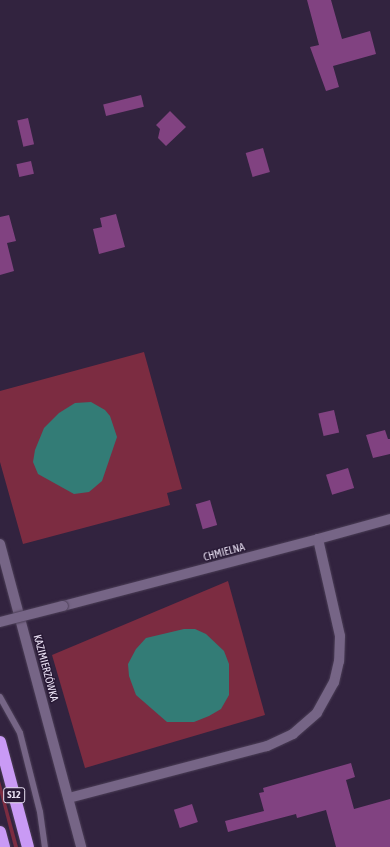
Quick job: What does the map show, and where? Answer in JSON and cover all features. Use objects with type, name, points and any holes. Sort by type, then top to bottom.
[{"type":"highway","name":"S12","points":[[0,742],[28,847]]},
{"type":"highway","points":[[0,832],[4,847]]},
{"type":"street","name":"CHMIELNA","points":[[0,622],[318,539],[390,518]]},
{"type":"street","points":[[69,798],[267,746],[293,734],[317,713],[334,682],[339,661],[340,636],[318,539]]},
{"type":"street","name":"KAZIMIERZÓWKA","points":[[0,544],[81,847]]},
{"type":"lane","points":[[0,697],[20,733],[40,812],[45,847]]},
{"type":"shaded area","points":[[144,352],[182,489],[167,493],[170,505],[23,544],[0,462],[0,391]]},
{"type":"shaded area","points":[[91,402],[105,410],[110,416],[117,437],[102,481],[89,492],[74,494],[38,474],[33,462],[35,450],[44,428],[59,413],[75,403]]},
{"type":"shaded area","points":[[228,581],[265,715],[85,768],[52,655]]},
{"type":"shaded area","points":[[184,629],[195,629],[206,634],[224,651],[229,664],[229,695],[221,709],[209,716],[194,722],[167,722],[136,695],[129,676],[128,664],[136,649],[146,638]]},
{"type":"shaded area","points":[[0,781],[18,847],[14,847],[0,793]]},
{"type":"building","points":[[307,0],[331,0],[342,39],[370,31],[376,54],[333,66],[339,87],[326,91],[310,47],[319,45]]},
{"type":"building","points":[[141,95],[144,107],[106,116],[103,104]]},
{"type":"building","points":[[170,111],[186,127],[166,146],[158,138],[160,129],[156,125]]},
{"type":"building","points":[[28,118],[34,144],[23,147],[17,120]]},
{"type":"building","points":[[263,148],[270,172],[253,177],[246,153]]},
{"type":"building","points":[[31,161],[34,174],[19,177],[16,164]]},
{"type":"building","points":[[116,214],[125,247],[99,254],[93,229],[102,227],[100,218]]},
{"type":"building","points":[[9,215],[16,241],[7,243],[14,271],[0,275],[0,217]]},
{"type":"building","points":[[334,410],[339,432],[324,436],[318,414]]},
{"type":"building","points":[[385,430],[388,439],[390,439],[390,454],[373,458],[366,435]]},
{"type":"building","points":[[348,468],[354,488],[332,495],[326,475]]},
{"type":"building","points":[[210,500],[217,525],[203,529],[196,504]]},
{"type":"building","points":[[351,763],[355,777],[346,780],[354,809],[390,799],[390,847],[336,847],[326,810],[297,818],[296,814],[228,832],[225,821],[264,811],[259,793],[264,792],[263,788]]},
{"type":"building","points":[[192,804],[198,822],[180,828],[174,810]]}]
